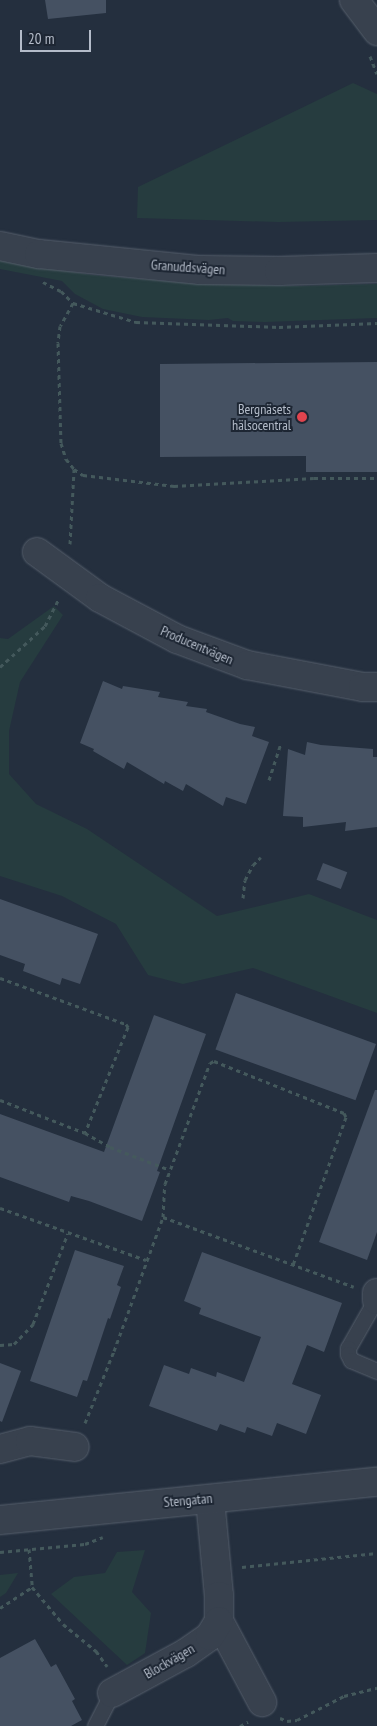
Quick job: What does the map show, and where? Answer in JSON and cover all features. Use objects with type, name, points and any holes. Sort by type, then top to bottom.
[{"type":"street","points":[[354,0],[377,30]]},
{"type":"street","name":"Granuddsvägen","points":[[0,246],[39,254],[200,270],[353,270],[377,268]]},
{"type":"street","name":"Producentvägen","points":[[37,552],[100,598],[177,639],[247,665],[363,687],[377,687]]},
{"type":"street","points":[[0,1449],[30,1441],[75,1447]]},
{"type":"street","name":"Stengatan","points":[[0,1520],[377,1482]]},
{"type":"street","points":[[210,1498],[219,1621],[263,1712]]},
{"type":"street","name":"Blockvägen","points":[[112,1693],[186,1653],[210,1636],[219,1621]]},
{"type":"lane","points":[[377,1297],[348,1348],[348,1354],[352,1360],[377,1371]]},
{"type":"lane","points":[[95,1726],[112,1693]]},
{"type":"path","points":[[40,281],[61,291],[73,303],[136,322],[280,327],[377,323]]},
{"type":"path","points":[[73,303],[60,326],[58,344],[61,443],[66,459],[74,469],[83,475],[174,486],[314,478],[377,478]]},
{"type":"path","points":[[269,780],[281,742]]},
{"type":"path","points":[[243,898],[245,880],[253,865],[262,857]]},
{"type":"path","points":[[0,978],[126,1024],[128,1027],[85,1132]]},
{"type":"path","points":[[75,1447],[114,1351],[163,1217],[162,1198],[170,1170],[210,1062],[214,1061],[344,1113],[346,1117],[293,1265]]},
{"type":"path","points":[[0,1100],[85,1132],[110,1146],[170,1170]]},
{"type":"path","points":[[0,1208],[146,1260]]},
{"type":"path","points":[[163,1217],[360,1289],[377,1297]]},
{"type":"path","points":[[0,1345],[14,1344],[33,1324],[68,1233]]},
{"type":"path","points":[[29,1550],[32,1588],[62,1624],[96,1651],[114,1676],[112,1693]]},
{"type":"path","points":[[216,1570],[377,1553]]},
{"type":"path","points":[[0,1608],[32,1588]]},
{"type":"path","points":[[240,1726],[263,1712],[287,1721],[297,1720],[344,1696],[377,1688]]},
{"type":"green space","points":[[353,83],[377,94],[377,220],[278,222],[137,218],[138,187]]},
{"type":"green space","points":[[0,260],[92,275],[191,283],[296,286],[377,284],[377,318],[265,322],[233,321],[228,318],[209,320],[142,317],[103,309],[75,294],[62,281],[0,269]]},
{"type":"green space","points":[[54,606],[63,615],[20,682],[9,731],[9,774],[36,804],[87,829],[217,916],[309,894],[377,920],[377,1013],[253,968],[183,984],[148,975],[116,924],[62,896],[0,876],[0,638],[8,639]]},
{"type":"green space","points":[[145,1550],[132,1592],[151,1613],[145,1653],[127,1665],[51,1594],[74,1577],[105,1573],[117,1552]]},
{"type":"green space","points":[[18,1573],[6,1593],[0,1597],[0,1575]]},
{"type":"building","points":[[45,0],[106,0],[106,13],[48,19]]},
{"type":"building","points":[[377,362],[377,472],[306,472],[306,456],[160,457],[160,364]]},
{"type":"building","points":[[103,681],[122,689],[123,686],[160,692],[158,697],[188,702],[186,706],[207,709],[206,712],[240,724],[255,727],[252,736],[269,742],[246,804],[226,797],[223,806],[186,784],[183,791],[165,781],[164,784],[127,762],[124,769],[93,751],[94,749],[80,743]]},
{"type":"building","points":[[307,742],[321,745],[373,749],[373,757],[377,757],[377,827],[345,831],[346,822],[303,827],[303,817],[283,816],[288,749],[305,755]]},
{"type":"building","points":[[323,863],[347,872],[341,889],[317,880]]},
{"type":"building","points":[[0,899],[98,934],[80,984],[62,978],[60,985],[23,971],[25,964],[0,955]]},
{"type":"building","points":[[236,993],[376,1044],[355,1100],[215,1049]]},
{"type":"building","points":[[154,1015],[206,1034],[157,1171],[160,1172],[142,1221],[71,1196],[69,1202],[0,1177],[0,1114],[104,1152]]},
{"type":"building","points":[[375,1090],[377,1090],[377,1232],[367,1260],[319,1242]]},
{"type":"building","points":[[75,1250],[124,1266],[117,1285],[121,1287],[110,1319],[108,1318],[87,1381],[83,1380],[77,1397],[30,1381]]},
{"type":"building","points":[[202,1252],[342,1303],[324,1352],[307,1345],[292,1384],[321,1395],[306,1434],[277,1423],[272,1436],[247,1427],[245,1433],[220,1424],[217,1431],[149,1406],[164,1365],[189,1374],[191,1368],[216,1377],[217,1372],[244,1382],[261,1337],[199,1314],[201,1308],[184,1301]]},
{"type":"building","points":[[0,1363],[21,1371],[2,1422],[0,1421]]},
{"type":"building","points":[[35,1639],[51,1667],[56,1664],[75,1699],[72,1701],[82,1720],[71,1726],[0,1726],[0,1658]]},
{"type":"place","name":"Bergnäsets hälsocentral","points":[[302,417]]}]
